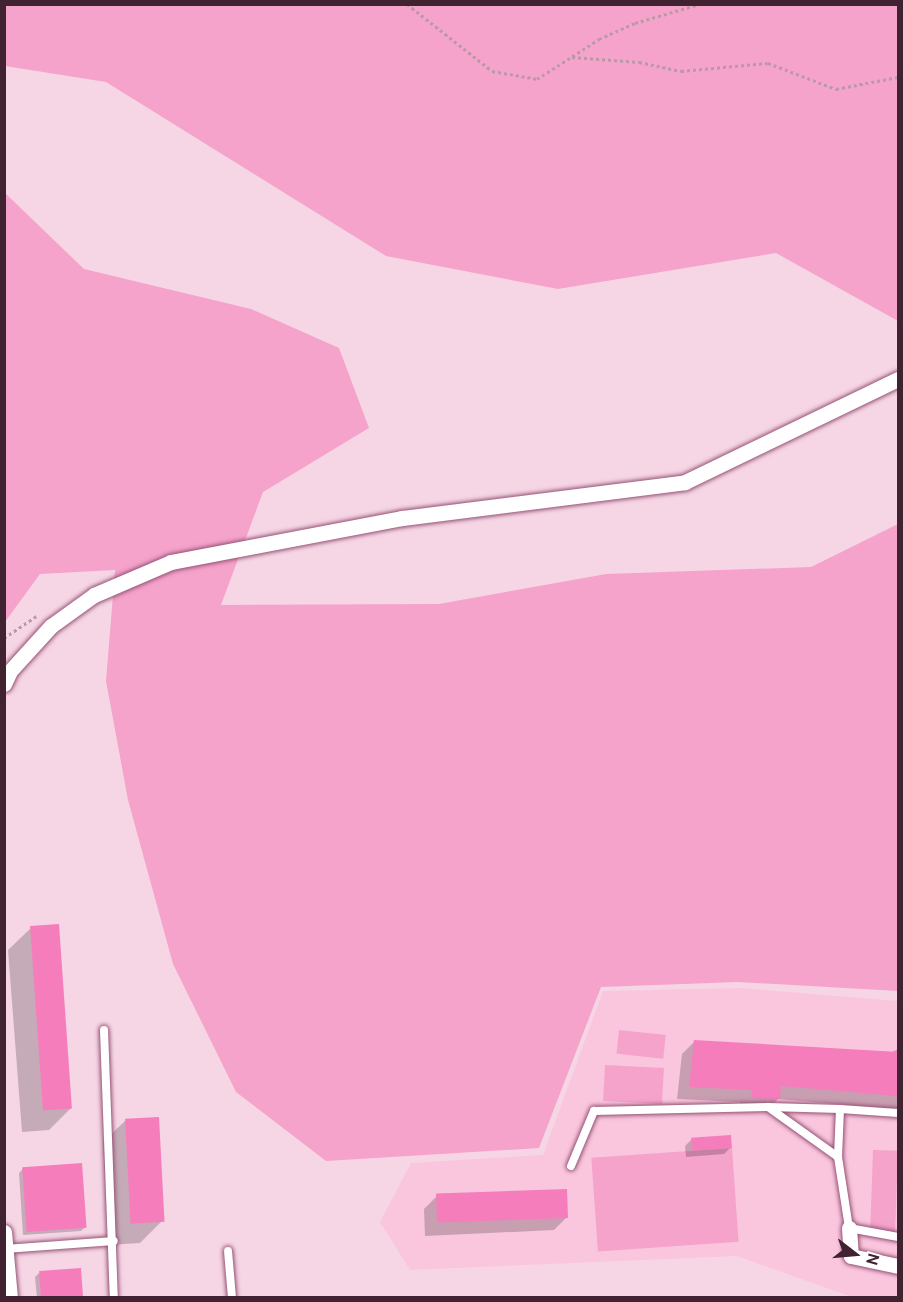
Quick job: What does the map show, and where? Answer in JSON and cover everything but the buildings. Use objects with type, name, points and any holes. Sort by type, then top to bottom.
[{"type":"street","points":[[4,684],[10,670],[68,614],[94,595],[171,562],[402,518],[685,482],[898,380]]},
{"type":"street","points":[[849,1228],[850,1256],[898,1266]]},
{"type":"street","points":[[4,1232],[10,1298]]},
{"type":"lane","points":[[104,1030],[114,1241],[114,1298]]},
{"type":"lane","points":[[768,1107],[838,1157]]},
{"type":"lane","points":[[571,1166],[594,1112],[768,1107],[898,1113]]},
{"type":"lane","points":[[840,1109],[838,1157],[849,1228],[898,1237]]},
{"type":"lane","points":[[5,1249],[114,1241]]},
{"type":"lane","points":[[228,1251],[232,1298]]},
{"type":"path","points":[[407,4],[492,71],[537,79],[599,39],[635,22],[700,4]]},
{"type":"path","points":[[572,57],[639,62],[681,71],[768,63],[836,89],[898,77]]},
{"type":"shaded area","points":[[4,5],[898,5],[898,321],[776,253],[558,289],[386,256],[106,82],[5,66]]},
{"type":"shaded area","points":[[4,192],[84,269],[251,309],[339,348],[369,428],[263,492],[221,605],[439,604],[606,574],[811,567],[898,524],[898,991],[738,982],[601,987],[539,1148],[326,1161],[236,1092],[173,964],[128,800],[106,681],[115,570],[40,574],[5,622]]},
{"type":"shaded area","points":[[742,988],[898,1001],[898,1296],[852,1297],[737,1256],[410,1270],[380,1222],[411,1163],[543,1155],[603,991]]},
{"type":"shaded area","points":[[619,1030],[666,1035],[663,1059],[616,1054]]},
{"type":"shaded area","points":[[605,1065],[664,1068],[662,1104],[603,1101]]},
{"type":"shaded area","points":[[732,1148],[739,1242],[598,1252],[591,1158]]},
{"type":"shaded area","points":[[873,1150],[898,1151],[895,1234],[870,1233]]}]
